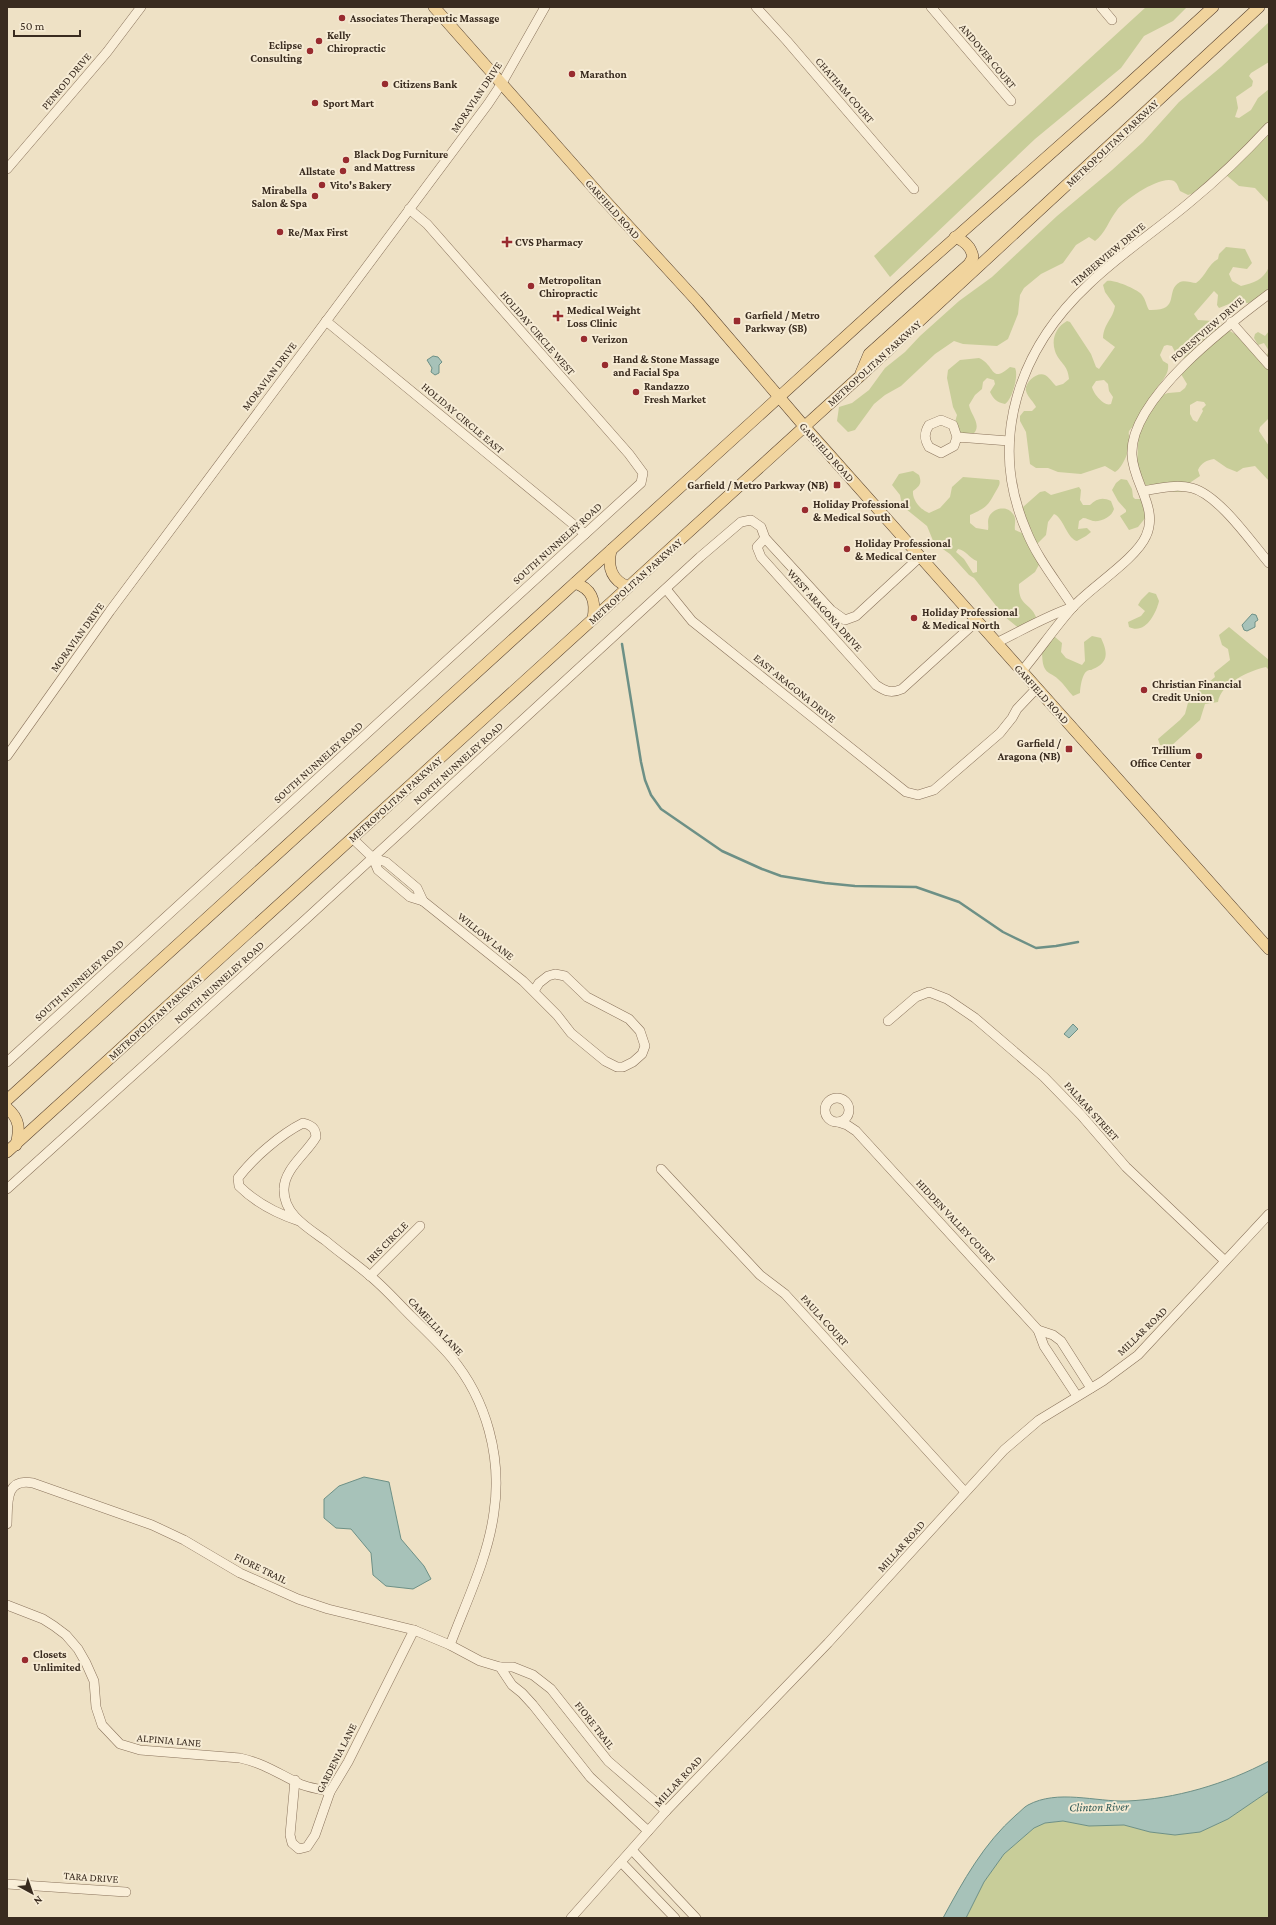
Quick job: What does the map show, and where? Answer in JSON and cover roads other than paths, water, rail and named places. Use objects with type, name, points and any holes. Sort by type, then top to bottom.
[{"type":"main road","name":"GARFIELD ROAD","points":[[434,7],[697,301],[804,426],[921,556],[1269,950]]},
{"type":"main road","points":[[7,1100],[955,237],[1111,100],[1212,7]]},
{"type":"main road","name":"METROPOLITAN PARKWAY","points":[[7,1152],[859,377],[1259,7]]},
{"type":"main road","points":[[859,377],[869,354],[969,264],[973,257],[970,248],[966,243],[955,237]]},
{"type":"main road","points":[[611,550],[609,564],[612,576],[617,581],[628,587]]},
{"type":"main road","points":[[575,583],[586,588],[593,596],[595,609],[593,619]]},
{"type":"main road","points":[[7,1108],[18,1121],[16,1144]]},
{"type":"street","name":"PENROD DRIVE","points":[[7,169],[107,52],[141,7]]},
{"type":"street","name":"MORAVIAN DRIVE","points":[[7,756],[110,611],[409,209],[445,163],[502,83],[545,7]]},
{"type":"street","name":"CHATHAM COURT","points":[[756,7],[914,189]]},
{"type":"street","name":"ANDOVER COURT","points":[[931,7],[1011,101]]},
{"type":"street","points":[[1101,7],[1112,20]]},
{"type":"street","name":"TIMBERVIEW DRIVE","points":[[1073,607],[1036,550],[1026,530],[1013,493],[1010,442],[1014,406],[1022,379],[1035,351],[1055,319],[1089,283],[1191,202],[1232,165],[1269,127]]},
{"type":"street","name":"HOLIDAY CIRCLE WEST","points":[[409,209],[427,224],[629,454],[640,468],[642,478]]},
{"type":"street","name":"FORESTVIEW DRIVE","points":[[1022,671],[1073,607],[1134,552],[1143,542],[1150,521],[1149,512],[1143,491],[1134,469],[1132,454],[1138,427],[1149,408],[1174,374],[1231,322],[1269,294]]},
{"type":"street","name":"HOLIDAY CIRCLE EAST","points":[[326,320],[585,534]]},
{"type":"street","points":[[1231,322],[1269,365]]},
{"type":"street","points":[[957,438],[1010,442]]},
{"type":"street","name":"SOUTH NUNNELEY ROAD","points":[[7,1062],[638,487],[642,478]]},
{"type":"street","points":[[1143,491],[1168,487],[1191,488],[1202,491],[1218,503],[1269,563]]},
{"type":"street","name":"NORTH NUNNELEY ROAD","points":[[7,1189],[741,522],[751,520],[761,527],[765,538],[831,610],[845,620],[856,616],[921,556]]},
{"type":"street","name":"WEST ARAGONA DRIVE","points":[[765,538],[758,547],[761,557],[876,684],[890,692],[902,689],[977,621]]},
{"type":"street","name":"EAST ARAGONA DRIVE","points":[[666,589],[685,614],[698,626],[906,792],[918,795],[934,790],[1000,733],[1017,709],[1037,688]]},
{"type":"street","name":"FORESTVIEW DRIVE","points":[[996,642],[1023,631],[1052,614],[1073,607]]},
{"type":"street","name":"WILLOW LANE","points":[[352,838],[373,858],[378,870],[410,896],[423,901],[534,991],[557,1015],[571,1033],[605,1062],[617,1067],[623,1067],[633,1062],[642,1054],[644,1046],[640,1031],[629,1019],[588,996],[565,976],[555,974],[548,976],[538,983],[534,991]]},
{"type":"street","name":"PALMAR STREET","points":[[888,1021],[916,998],[929,992],[946,999],[975,1018],[1044,1077],[1081,1115],[1142,1184],[1225,1261]]},
{"type":"street","name":"HIDDEN VALLEY COURT","points":[[856,1131],[844,1101],[837,1098],[830,1100],[825,1107],[825,1114],[830,1120],[847,1125],[856,1131],[1038,1330],[1044,1346],[1077,1396]]},
{"type":"street","points":[[838,1122],[845,1119],[848,1112]]},
{"type":"street","name":"CAMELLIA LANE","points":[[299,1221],[280,1214],[245,1192],[239,1186],[238,1178],[247,1167],[294,1128],[303,1123],[312,1126],[316,1132],[316,1137],[292,1167],[284,1187],[288,1206],[299,1221],[370,1276],[452,1359],[481,1409],[496,1458],[496,1494],[487,1544],[450,1645]]},
{"type":"street","name":"PAULA COURT","points":[[661,1169],[760,1276],[785,1294],[965,1492]]},
{"type":"street","name":"MILLAR ROAD","points":[[571,1918],[666,1811],[828,1643],[965,1492],[1020,1434],[1091,1388],[1138,1354],[1269,1214]]},
{"type":"street","name":"IRIS CIRCLE","points":[[370,1276],[420,1226]]},
{"type":"street","name":"HIDDEN VALLEY COURT","points":[[1038,1330],[1053,1335],[1061,1341],[1091,1388]]},
{"type":"street","points":[[1060,1370],[1074,1361]]},
{"type":"street","name":"FIORE TRAIL","points":[[7,1524],[10,1491],[15,1484],[23,1482],[32,1483],[152,1526],[184,1540],[240,1573],[298,1599],[328,1609],[414,1630],[450,1645],[480,1662],[500,1667],[513,1667],[533,1675],[551,1689],[608,1761],[666,1811]]},
{"type":"street","name":"ALPINIA LANE","points":[[7,1605],[54,1626],[66,1635],[78,1649],[94,1681],[96,1707],[102,1725],[120,1744],[140,1750],[248,1760],[272,1768],[301,1784],[330,1792]]},
{"type":"street","name":"GARDENIA LANE","points":[[295,1780],[290,1835],[292,1843],[299,1849],[306,1847],[315,1835],[330,1792],[348,1762],[414,1630]]},
{"type":"street","points":[[500,1667],[512,1685],[534,1705],[590,1777],[648,1831]]},
{"type":"street","points":[[632,1850],[696,1918]]},
{"type":"street","points":[[621,1862],[675,1918]]},
{"type":"street","name":"TARA DRIVE","points":[[7,1884],[126,1892]]},
{"type":"water","points":[[433,356],[438,357],[442,362],[439,365],[439,373],[435,375],[431,372],[432,368],[427,360]]},
{"type":"water","points":[[1252,614],[1256,615],[1258,620],[1255,622],[1255,627],[1247,631],[1244,630],[1242,625]]},
{"type":"water","points":[[1073,1024],[1078,1029],[1069,1038],[1064,1034]]},
{"type":"water","points":[[364,1477],[389,1482],[401,1539],[424,1566],[431,1579],[413,1589],[386,1586],[373,1575],[371,1553],[351,1529],[336,1528],[324,1518],[324,1499],[339,1486]]},
{"type":"water","name":"Clinton River","points":[[1269,1761],[1269,1791],[1228,1819],[1200,1832],[1175,1835],[1150,1832],[1124,1825],[1089,1826],[1063,1821],[1045,1823],[1034,1828],[1004,1854],[984,1882],[966,1918],[943,1918],[958,1890],[984,1850],[1004,1826],[1028,1805],[1040,1800],[1064,1797],[1127,1801],[1145,1800],[1182,1794],[1235,1777]]},
{"type":"waterway","points":[[622,644],[641,762],[645,780],[651,795],[661,809],[722,851],[781,876],[855,886],[916,887],[959,902],[1003,932],[1036,948],[1078,942]]},
{"type":"place","name":"Associates Therapeutic Massage","points":[[342,18]]},
{"type":"place","name":"Kelly Chiropractic","points":[[319,41]]},
{"type":"place","name":"Eclipse Consulting","points":[[310,51]]},
{"type":"place","name":"Marathon","points":[[572,74]]},
{"type":"place","name":"Citizens Bank","points":[[385,84]]},
{"type":"place","name":"Sport Mart","points":[[315,103]]},
{"type":"place","name":"Black Dog Furniture and Mattress","points":[[346,160]]},
{"type":"place","name":"Allstate","points":[[343,171]]},
{"type":"place","name":"Vito's Bakery","points":[[322,185]]},
{"type":"place","name":"Mirabella Salon & Spa","points":[[315,196]]},
{"type":"place","name":"Re/Max First","points":[[280,232]]},
{"type":"place","name":"CVS Pharmacy","points":[[507,242]]},
{"type":"place","name":"Metropolitan Chiropractic","points":[[531,286]]},
{"type":"place","name":"Medical Weight Loss Clinic","points":[[558,316]]},
{"type":"place","name":"Garfield / Metro Parkway (SB)","points":[[737,321]]},
{"type":"place","name":"Verizon","points":[[584,339]]},
{"type":"place","name":"Hand & Stone Massage and Facial Spa","points":[[605,365]]},
{"type":"place","name":"Randazzo Fresh Market","points":[[636,392]]},
{"type":"place","name":"Garfield / Metro Parkway (NB)","points":[[837,485]]},
{"type":"place","name":"Holiday Professional & Medical South","points":[[805,510]]},
{"type":"place","name":"Holiday Professional & Medical Center","points":[[847,549]]},
{"type":"place","name":"Holiday Professional & Medical North","points":[[914,618]]},
{"type":"place","name":"Christian Financial Credit Union","points":[[1144,690]]},
{"type":"place","name":"Garfield / Aragona (NB)","points":[[1069,749]]},
{"type":"place","name":"Trillium Office Center","points":[[1199,756]]},
{"type":"place","name":"Closets Unlimited","points":[[25,1660]]}]
